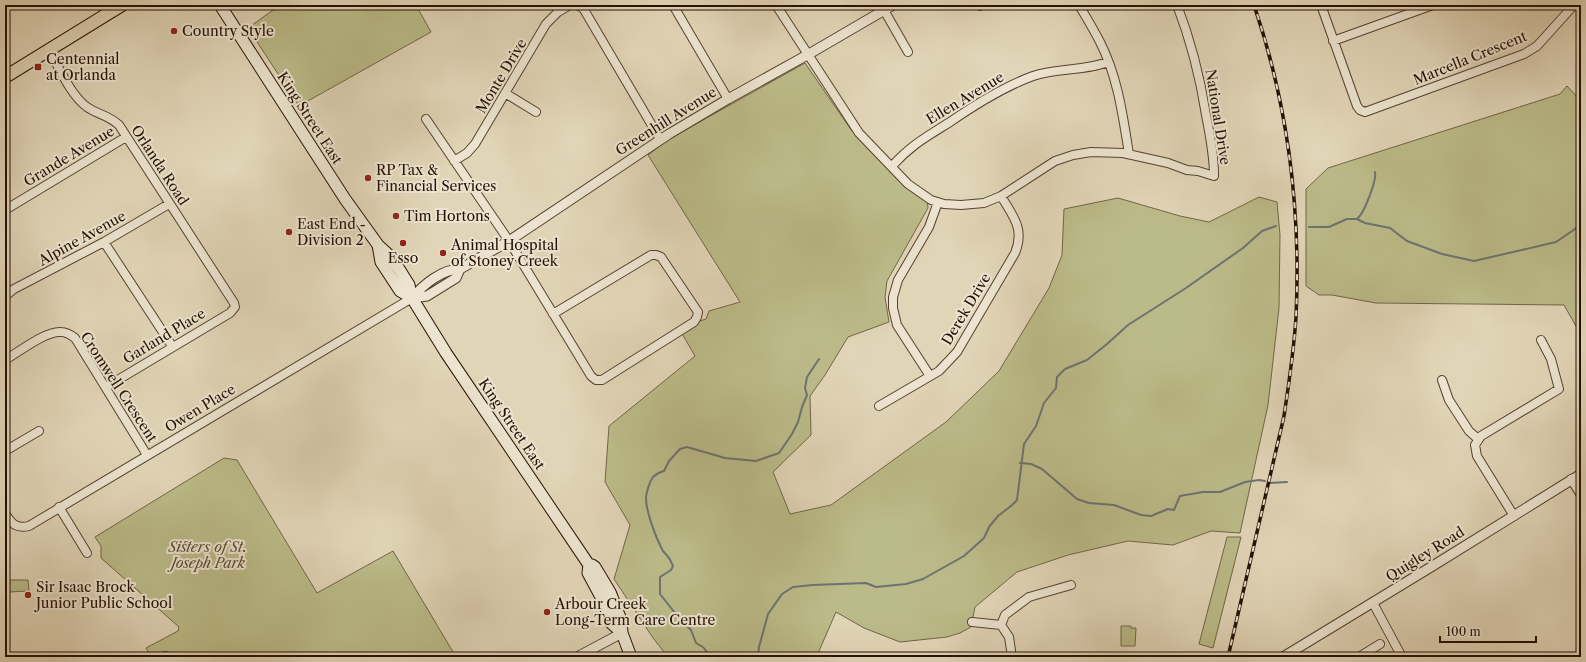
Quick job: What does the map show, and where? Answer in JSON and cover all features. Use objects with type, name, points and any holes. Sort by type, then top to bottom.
[{"type":"main road","points":[[5,77],[122,5]]},
{"type":"main road","name":"King Street East","points":[[220,5],[378,246],[381,262],[400,291],[412,298],[446,353],[588,565],[595,567],[610,592],[621,620],[622,633],[631,657]]},
{"type":"street","name":"Monte Drive","points":[[454,161],[467,153],[475,144],[546,24],[558,12],[570,5]]},
{"type":"street","points":[[577,5],[583,8],[660,139]]},
{"type":"street","points":[[673,5],[728,98]]},
{"type":"street","name":"National Drive","points":[[776,5],[809,54],[859,134],[908,184],[919,193],[931,200],[948,205],[973,205],[984,203],[1001,196],[1055,161],[1073,155],[1098,152],[1129,154],[1214,176],[1214,157],[1200,81],[1186,28],[1177,5]]},
{"type":"street","name":"Greenhill Avenue","points":[[412,298],[427,296],[456,278],[460,269],[509,241],[660,139],[728,98],[809,54],[893,5]]},
{"type":"street","points":[[1079,5],[1101,43],[1108,62],[1119,95],[1129,154]]},
{"type":"street","points":[[1321,5],[1334,41],[1433,5]]},
{"type":"street","name":"Marcella Crescent","points":[[1334,41],[1357,106],[1360,110],[1365,112],[1524,54],[1537,46],[1574,5]]},
{"type":"street","points":[[884,10],[908,52]]},
{"type":"street","name":"Orlanda Road","points":[[49,50],[78,100],[88,108],[112,118],[119,125],[231,298],[235,307]]},
{"type":"street","name":"Ellen Avenue","points":[[892,166],[911,146],[994,93],[1034,76],[1108,62]]},
{"type":"street","points":[[505,93],[536,112]]},
{"type":"street","points":[[426,119],[509,241],[553,314],[591,376],[596,380],[602,380],[694,322],[698,312],[661,257],[651,255],[553,314]]},
{"type":"street","name":"Grande Avenue","points":[[5,210],[126,137]]},
{"type":"street","name":"Derek Drive","points":[[879,406],[939,371],[957,352],[1018,247],[1019,232],[1017,222],[1001,196]]},
{"type":"street","points":[[930,376],[897,325],[893,308],[893,297],[898,280],[929,227],[938,202]]},
{"type":"street","name":"Alpine Avenue","points":[[8,294],[14,289],[104,242],[169,204]]},
{"type":"street","points":[[104,242],[172,346]]},
{"type":"street","name":"Owen Place","points":[[5,513],[11,522],[16,526],[29,526],[412,298]]},
{"type":"street","name":"Garland Place","points":[[106,387],[172,346],[230,313],[235,307]]},
{"type":"street","name":"Cromwell Crescent","points":[[5,360],[43,337],[60,332],[75,338],[147,455]]},
{"type":"street","points":[[1514,516],[1476,454],[1475,445],[1478,439],[1559,389],[1551,359],[1541,340]]},
{"type":"street","points":[[1442,380],[1445,391],[1453,406],[1469,431],[1478,439]]},
{"type":"street","points":[[5,451],[39,430]]},
{"type":"street","name":"Quigley Road","points":[[1287,656],[1581,474]]},
{"type":"street","points":[[1572,479],[1581,495]]},
{"type":"street","points":[[59,507],[87,553]]},
{"type":"street","points":[[1001,625],[1005,615],[1029,597],[1070,585]]},
{"type":"street","points":[[1373,603],[1402,657]]},
{"type":"street","points":[[972,622],[1001,625]]},
{"type":"street","points":[[1001,625],[1009,637],[1012,657]]},
{"type":"street","points":[[577,657],[622,633]]},
{"type":"street","points":[[1361,657],[1380,644]]},
{"type":"green space","points":[[280,5],[416,5],[431,32],[299,106],[248,28]]},
{"type":"green space","points":[[805,63],[852,131],[913,190],[927,198],[928,208],[887,281],[885,297],[889,322],[848,337],[825,375],[810,396],[811,435],[773,472],[790,514],[831,505],[946,422],[999,371],[1049,288],[1062,255],[1064,209],[1118,198],[1180,216],[1209,222],[1259,197],[1277,202],[1280,235],[1279,308],[1268,405],[1240,533],[1211,531],[1173,545],[1128,541],[1068,555],[1017,572],[975,607],[971,627],[960,633],[947,637],[900,642],[864,628],[836,612],[819,651],[821,657],[668,657],[653,638],[614,579],[630,525],[605,482],[609,426],[695,356],[681,332],[694,323],[706,319],[709,311],[740,302],[648,155],[669,139]]},
{"type":"green space","points":[[1567,86],[1579,99],[1581,115],[1581,335],[1564,305],[1376,303],[1332,295],[1319,295],[1306,286],[1306,189],[1328,168],[1560,94]]},
{"type":"green space","name":"Sisters of St. Joseph Park","points":[[224,458],[237,460],[317,593],[393,551],[456,657],[312,657],[309,652],[302,657],[151,657],[146,648],[178,631],[179,627],[101,558],[101,546],[95,537]]},
{"type":"green space","points":[[1227,537],[1241,537],[1213,648],[1199,644]]},
{"type":"green space","points":[[8,580],[28,580],[29,591],[9,592]]},
{"type":"green space","points":[[1121,626],[1131,626],[1131,628],[1136,628],[1135,646],[1121,646]]},
{"type":"waterway","points":[[1358,218],[1370,196],[1375,172]]},
{"type":"waterway","points":[[1309,227],[1329,227],[1347,219],[1357,219],[1365,223],[1390,228],[1407,241],[1442,254],[1474,261],[1556,242],[1581,223]]},
{"type":"waterway","points":[[758,657],[759,647],[768,614],[782,594],[793,587],[866,583],[876,587],[906,584],[923,579],[964,556],[984,538],[989,527],[998,516],[1017,500],[1024,444],[1036,426],[1044,403],[1056,388],[1057,377],[1065,369],[1087,360],[1128,325],[1186,288],[1243,248],[1262,231],[1276,226]]},
{"type":"waterway","points":[[711,657],[703,647],[696,643],[691,630],[679,618],[660,594],[660,577],[671,570],[673,566],[670,559],[660,546],[646,504],[649,484],[654,476],[664,471],[669,461],[680,449],[687,447],[725,458],[756,461],[779,453],[798,422],[807,395],[805,388],[807,377],[819,359]]},
{"type":"waterway","points":[[1020,463],[1031,464],[1042,469],[1077,499],[1089,503],[1114,505],[1141,515],[1151,516],[1168,509],[1174,510],[1180,496],[1203,492],[1220,492],[1245,482],[1259,480],[1265,481]]},
{"type":"waterway","points":[[1270,483],[1287,482]]},
{"type":"railway","points":[[1228,657],[1284,416],[1293,354],[1296,317],[1296,238],[1290,159],[1276,81],[1254,5]]},
{"type":"place","name":"Country Style","points":[[174,31]]},
{"type":"place","name":"Centennial at Orlanda","points":[[38,67]]},
{"type":"place","name":"RP Tax & Financial Services","points":[[368,178]]},
{"type":"place","name":"Tim Hortons","points":[[396,216]]},
{"type":"place","name":"East End - Division 2","points":[[289,232]]},
{"type":"place","name":"Esso","points":[[403,243]]},
{"type":"place","name":"Animal Hospital of Stoney Creek","points":[[443,253]]},
{"type":"place","name":"Sir Isaac Brock Junior Public School","points":[[28,595]]},
{"type":"place","name":"Arbour Creek Long-Term Care Centre","points":[[547,612]]}]
